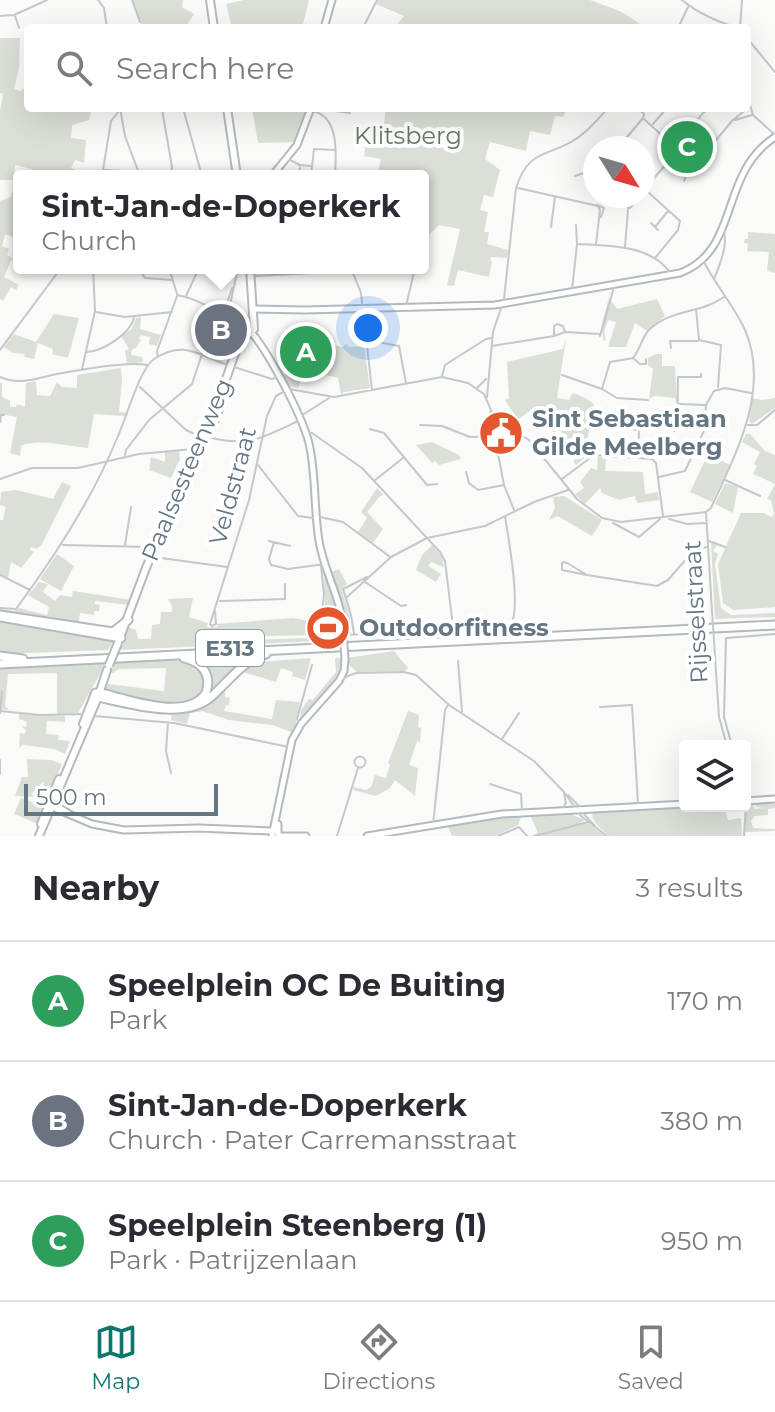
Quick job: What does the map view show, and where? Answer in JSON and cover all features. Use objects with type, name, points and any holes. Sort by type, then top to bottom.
[{"type":"highway","points":[[0,616],[118,637],[128,620]]},
{"type":"highway","name":"E313","points":[[0,660],[154,656],[775,623]]},
{"type":"highway","name":"E313","points":[[0,660],[775,623]]},
{"type":"highway","points":[[98,694],[166,708],[191,709],[210,698],[245,664],[279,650]]},
{"type":"highway","points":[[98,694],[179,707],[193,705],[204,696],[208,679],[200,664],[186,658],[154,656]]},
{"type":"main road","points":[[210,0],[213,24]]},
{"type":"main road","points":[[228,112],[236,170]]},
{"type":"main road","points":[[250,274],[252,333]]},
{"type":"main road","name":"Paalsesteenweg","points":[[128,620],[145,572],[205,437],[242,339],[252,333]]},
{"type":"main road","points":[[37,836],[98,694],[118,637]]},
{"type":"main road","points":[[37,836],[88,714]]},
{"type":"main road","points":[[43,818],[52,805],[63,772]]},
{"type":"street","points":[[100,0],[106,24]]},
{"type":"street","points":[[132,0],[140,22]]},
{"type":"street","points":[[325,24],[332,0]]},
{"type":"street","points":[[365,24],[377,0]]},
{"type":"street","points":[[682,0],[722,24]]},
{"type":"street","points":[[740,24],[742,0]]},
{"type":"street","points":[[0,16],[14,15],[44,1]]},
{"type":"street","points":[[680,24],[688,6]]},
{"type":"street","points":[[14,15],[19,28]]},
{"type":"street","points":[[751,43],[775,72]]},
{"type":"street","points":[[177,295],[239,319],[252,314],[503,304],[672,275],[700,261],[713,246],[747,163],[757,150],[775,136],[753,115],[751,109]]},
{"type":"street","points":[[104,170],[111,121],[118,112]]},
{"type":"street","points":[[121,112],[137,170]]},
{"type":"street","points":[[163,112],[172,170]]},
{"type":"street","points":[[185,112],[200,170]]},
{"type":"street","points":[[277,170],[301,139],[314,112]]},
{"type":"street","points":[[319,112],[330,124],[337,150],[335,170]]},
{"type":"street","points":[[515,511],[504,485],[486,386],[492,338],[503,304],[516,188],[532,160],[579,137],[604,112]]},
{"type":"street","points":[[629,136],[643,118],[642,112]]},
{"type":"street","points":[[652,125],[663,112]]},
{"type":"street","points":[[684,138],[706,112]]},
{"type":"street","points":[[743,116],[746,112]]},
{"type":"street","points":[[684,181],[688,177],[687,172],[735,120],[753,115]]},
{"type":"street","points":[[643,118],[668,141]]},
{"type":"street","points":[[689,130],[710,148]]},
{"type":"street","points":[[311,170],[314,149],[337,150]]},
{"type":"street","points":[[287,158],[300,165],[311,166]]},
{"type":"street","points":[[655,258],[680,226],[678,217],[648,192],[647,186],[669,161],[687,172]]},
{"type":"street","points":[[300,165],[300,170]]},
{"type":"street","points":[[575,176],[583,173]]},
{"type":"street","points":[[516,188],[594,205],[600,209],[596,245]]},
{"type":"street","points":[[551,227],[555,197]]},
{"type":"street","points":[[625,248],[629,208]]},
{"type":"street","points":[[655,227],[669,210]]},
{"type":"street","points":[[651,223],[658,230]]},
{"type":"street","points":[[572,293],[576,225]]},
{"type":"street","points":[[714,280],[726,235],[722,228]]},
{"type":"street","points":[[577,244],[625,248],[655,258],[672,275]]},
{"type":"street","name":"Rijsselstraat","points":[[700,261],[740,320],[750,346],[751,393],[747,425],[724,480],[706,512],[719,717],[725,740]]},
{"type":"street","points":[[0,350],[57,274]]},
{"type":"street","points":[[82,370],[95,311],[93,274]]},
{"type":"street","points":[[142,274],[145,278],[172,280]]},
{"type":"street","points":[[158,357],[157,351],[177,295],[170,274]]},
{"type":"street","points":[[186,296],[196,274]]},
{"type":"street","points":[[125,457],[126,450],[143,425],[190,386],[216,320],[224,315],[236,274]]},
{"type":"street","points":[[354,274],[363,309],[372,391]]},
{"type":"street","points":[[406,308],[414,274]]},
{"type":"street","points":[[492,346],[565,332],[600,334],[614,286]]},
{"type":"street","points":[[602,389],[610,362],[633,358],[650,329],[672,315],[712,305],[725,296]]},
{"type":"street","points":[[696,309],[699,340]]},
{"type":"street","points":[[95,311],[115,317],[172,312]]},
{"type":"street","points":[[85,352],[95,351],[128,330],[134,317]]},
{"type":"street","points":[[554,336],[553,328],[557,324],[563,326],[565,332]]},
{"type":"street","points":[[252,333],[279,377],[306,433],[323,565],[321,634],[512,625],[513,572],[505,516]]},
{"type":"street","points":[[442,377],[445,365],[492,338]]},
{"type":"street","points":[[367,340],[399,346],[406,384]]},
{"type":"street","points":[[671,348],[670,341],[699,340],[729,345]]},
{"type":"street","points":[[658,477],[685,471],[704,431],[706,405],[718,389],[721,345]]},
{"type":"street","points":[[0,608],[16,609],[61,544],[98,482],[148,365],[180,348],[231,367],[271,378],[279,377]]},
{"type":"street","points":[[633,358],[640,364],[646,364],[646,359]]},
{"type":"street","points":[[0,377],[10,381],[32,381],[82,370],[142,363],[148,365]]},
{"type":"street","points":[[674,431],[677,431],[678,377],[701,377],[701,374]]},
{"type":"street","points":[[562,375],[602,389],[617,398],[648,400]]},
{"type":"street","points":[[285,391],[291,389],[330,397],[442,377],[478,389],[487,400]]},
{"type":"street","points":[[478,389],[487,378]]},
{"type":"street","points":[[139,386],[186,430],[235,442],[263,438],[299,419],[330,397]]},
{"type":"street","points":[[478,389],[486,386]]},
{"type":"street","points":[[718,389],[751,393]]},
{"type":"street","name":"Veldstraat","points":[[61,544],[124,546],[154,553],[161,560],[228,567],[274,400],[285,391]]},
{"type":"street","points":[[678,404],[706,405]]},
{"type":"street","points":[[747,425],[757,425],[775,410]]},
{"type":"street","points":[[490,412],[497,420],[529,440],[589,510],[639,537],[662,518]]},
{"type":"street","points":[[0,422],[1,415],[4,415]]},
{"type":"street","points":[[492,426],[497,420]]},
{"type":"street","points":[[420,425],[442,426],[470,437],[494,436]]},
{"type":"street","points":[[595,426],[639,430],[638,458]]},
{"type":"street","points":[[370,429],[383,432],[427,485],[437,484]]},
{"type":"street","points":[[306,433],[312,433],[347,457],[444,558],[453,629]]},
{"type":"street","points":[[0,479],[32,468],[78,468],[125,457],[197,450]]},
{"type":"street","points":[[373,482],[403,457]]},
{"type":"street","points":[[561,479],[589,457],[654,461],[662,518]]},
{"type":"street","points":[[257,465],[298,516],[343,522],[391,557]]},
{"type":"street","points":[[466,472],[469,483],[478,490],[504,485]]},
{"type":"street","points":[[724,480],[760,496]]},
{"type":"street","points":[[346,598],[391,557],[427,538],[478,528],[569,489]]},
{"type":"street","points":[[124,546],[131,507]]},
{"type":"street","points":[[611,521],[706,512]]},
{"type":"street","points":[[668,517],[687,524],[707,523]]},
{"type":"street","points":[[269,541],[290,546]]},
{"type":"street","points":[[708,541],[725,547]]},
{"type":"street","points":[[274,542],[269,559],[271,565],[286,569],[323,565]]},
{"type":"street","points":[[587,575],[562,563],[562,570],[587,575],[657,586],[668,580],[698,547],[709,547]]},
{"type":"street","points":[[275,833],[290,747],[301,724],[340,678],[345,662],[341,610],[323,565]]},
{"type":"street","points":[[215,611],[228,567]]},
{"type":"street","points":[[0,575],[30,590]]},
{"type":"street","points":[[354,634],[343,587],[372,575]]},
{"type":"street","points":[[364,582],[401,606],[406,605]]},
{"type":"street","points":[[219,599],[285,599],[285,584]]},
{"type":"street","points":[[458,661],[462,713]]},
{"type":"street","points":[[345,662],[356,673]]},
{"type":"street","points":[[301,724],[297,719],[312,665]]},
{"type":"street","points":[[340,678],[356,673],[414,674],[449,705],[534,761],[607,836]]},
{"type":"street","points":[[2,692],[0,712],[88,714]]},
{"type":"street","points":[[430,833],[445,710],[449,705]]},
{"type":"street","points":[[600,707],[632,705],[638,806]]},
{"type":"street","points":[[502,739],[519,713]]},
{"type":"street","points":[[68,715],[169,722],[290,747]]},
{"type":"street","points":[[169,722],[166,751],[171,773]]},
{"type":"street","points":[[0,760],[0,774]]},
{"type":"street","points":[[337,836],[358,768]]},
{"type":"street","points":[[490,784],[521,794],[522,812]]},
{"type":"street","points":[[562,810],[566,803],[564,792]]},
{"type":"street","points":[[751,799],[775,799]]},
{"type":"street","points":[[367,836],[522,812],[679,804]]},
{"type":"street","points":[[52,805],[96,826],[124,830],[199,828],[306,836]]},
{"type":"street","points":[[590,821],[594,808]]},
{"type":"street","points":[[744,812],[744,836]]},
{"type":"street","points":[[535,836],[590,821]]},
{"type":"street","points":[[498,836],[519,827],[527,836]]},
{"type":"green space","points":[[132,0],[183,0],[182,7],[194,14],[188,24],[141,24]]},
{"type":"green space","points":[[244,0],[309,0],[303,24],[231,24],[226,4]]},
{"type":"green space","points":[[378,0],[590,0],[622,12],[640,24],[397,24],[404,16],[376,4]]},
{"type":"green space","points":[[0,38],[20,38],[19,68],[14,89],[24,88],[24,112],[91,112],[89,120],[72,125],[71,138],[86,140],[84,163],[75,160],[71,168],[76,170],[32,170],[15,165],[13,180],[0,180],[0,111],[3,94],[0,93]]},
{"type":"green space","points":[[253,112],[307,112],[297,142],[258,143]]},
{"type":"green space","name":"Klitsberg","points":[[385,112],[565,112],[563,117],[555,116],[550,135],[530,131],[526,151],[490,142],[485,159],[500,170],[493,197],[484,195],[480,210],[488,212],[484,232],[489,232],[487,244],[508,250],[507,258],[491,257],[489,277],[458,270],[454,286],[447,285],[460,229],[439,225],[429,235],[429,170],[378,170],[381,159],[364,156],[366,143],[381,145]]},
{"type":"green space","points":[[688,133],[698,139],[677,164],[663,152],[675,139],[681,137],[685,140]]},
{"type":"green space","points":[[13,192],[13,237],[5,234],[2,246],[9,249],[7,255],[12,258],[4,277],[19,285],[16,290],[11,287],[3,301],[0,299],[0,201],[11,197]]},
{"type":"green space","points":[[748,232],[775,234],[775,273],[767,271],[769,252],[747,251],[748,244],[744,243]]},
{"type":"green space","points":[[609,298],[617,309],[657,299],[665,316],[647,331],[635,323],[626,347],[608,347],[616,322],[608,320],[604,341],[601,327]]},
{"type":"green space","points":[[54,314],[79,318],[68,358],[52,354],[53,349],[38,343],[34,359],[4,347],[14,334],[36,342]]},
{"type":"green space","points":[[141,317],[140,329],[161,335],[157,346],[149,344],[150,337],[141,335],[131,355],[142,357],[143,362],[127,364],[125,351],[129,349],[121,336],[132,329],[136,318]]},
{"type":"green space","points":[[291,337],[343,347],[346,344],[349,347],[364,346],[370,388],[341,395],[338,378],[306,370],[298,388],[287,386],[282,376],[301,366],[299,356],[288,353]]},
{"type":"green space","points":[[566,339],[557,398],[569,400],[572,393],[589,400],[595,407],[600,425],[590,426],[585,451],[588,455],[576,465],[573,461],[578,456],[577,450],[567,448],[571,444],[562,438],[564,434],[557,429],[554,433],[551,430],[554,426],[535,407],[514,427],[504,423],[515,415],[505,400],[509,398],[507,362],[563,349]]},
{"type":"green space","points":[[662,354],[662,366],[675,366],[677,404],[675,398],[655,396],[649,399],[653,369],[648,365],[648,358]]},
{"type":"green space","points":[[121,368],[119,412],[127,413],[126,416],[94,414],[88,448],[36,443],[21,446],[20,456],[10,453],[17,417],[0,414],[0,383],[2,397],[10,401],[10,407],[17,404],[25,407],[26,383],[36,381],[37,395],[50,396],[57,382],[62,387],[77,388],[77,375]]},
{"type":"green space","points":[[752,398],[775,398],[775,408],[752,424],[749,421]]},
{"type":"green space","points":[[746,434],[750,434],[765,451],[775,455],[775,484],[753,474],[760,452],[742,442]]},
{"type":"green space","points":[[432,442],[459,455],[461,459],[439,465],[435,461],[432,463],[416,445]]},
{"type":"green space","points":[[179,451],[180,459],[171,478],[149,470],[151,457],[165,462],[165,452]]},
{"type":"green space","points":[[708,454],[730,465],[712,502],[690,492]]},
{"type":"green space","points":[[598,457],[606,457],[605,471],[643,472],[645,494],[658,492],[659,500],[637,503],[635,496],[619,500],[602,493],[600,488],[585,504],[575,494],[584,488],[580,482],[591,468],[597,470]]},
{"type":"green space","points":[[62,482],[71,486],[41,546],[36,549],[31,547],[34,552],[21,568],[11,562],[8,578],[1,575],[0,578],[0,520],[3,520],[6,507],[0,505],[1,492],[16,490],[53,499]]},
{"type":"green space","points":[[725,483],[738,487],[733,513],[715,504]]},
{"type":"green space","points":[[775,484],[775,607],[733,610],[723,603],[718,564],[741,513],[774,515],[771,500],[767,499]]},
{"type":"green space","points":[[377,488],[384,495],[367,512],[383,529],[373,543],[358,532],[367,518],[361,512]]},
{"type":"green space","points":[[564,496],[602,520],[592,536],[558,516],[549,520],[555,508],[553,497]]},
{"type":"green space","points":[[711,543],[717,545],[713,551],[718,554],[715,564],[721,608],[731,615],[775,613],[775,617],[715,619]]},
{"type":"green space","points":[[432,545],[442,557],[444,567],[431,562],[428,566],[441,574],[436,582],[416,570],[422,555]]},
{"type":"green space","points":[[57,554],[74,566],[61,591],[40,579]]},
{"type":"green space","points":[[324,567],[338,607],[341,634],[333,634],[330,607],[327,607],[330,634],[322,632]]},
{"type":"green space","points":[[339,569],[347,584],[341,589],[350,616],[350,633],[346,633],[343,609],[331,572]]},
{"type":"green space","points":[[39,582],[48,584],[43,592],[55,601],[60,595],[72,597],[73,591],[132,600],[130,605],[95,601],[100,605],[94,615],[80,613],[79,621],[115,629],[0,612],[0,609],[14,611],[19,608],[47,615],[49,607],[28,595]]},
{"type":"green space","points":[[193,598],[189,617],[208,623],[207,627],[292,618],[321,623],[315,635],[212,637],[212,641],[341,637],[341,640],[118,650],[128,627],[136,630],[138,639],[151,639],[152,625],[160,624],[161,612],[172,612],[168,599]]},
{"type":"green space","points":[[0,619],[113,642],[108,650],[0,654]]},
{"type":"green space","points":[[394,651],[408,668],[405,671],[357,672],[348,664],[347,658]]},
{"type":"green space","points":[[311,658],[305,680],[281,668],[276,682],[240,671],[259,662]]},
{"type":"green space","points":[[335,658],[343,659],[338,679],[300,721],[301,710],[309,699],[313,700],[336,672]]},
{"type":"green space","points":[[250,659],[212,695],[204,698],[209,686],[199,661]]},
{"type":"green space","points":[[173,660],[194,663],[205,673],[205,691],[196,701],[150,701],[105,689],[108,684],[164,691],[166,668],[109,672],[114,662]]},
{"type":"green space","points":[[106,663],[78,713],[57,714],[57,673],[8,674],[5,706],[9,710],[0,709],[0,668]]},
{"type":"green space","points":[[225,686],[225,697],[230,698],[224,711],[272,719],[276,700],[300,702],[294,733],[272,725],[229,720],[202,711],[190,713],[187,724],[171,720],[172,712],[202,706]]},
{"type":"green space","points":[[408,711],[419,715],[418,727],[421,728],[420,742],[417,741],[409,765],[418,768],[415,796],[395,780],[390,788],[376,796],[353,790],[354,787],[366,790],[371,787],[375,775],[386,778],[388,763]]},
{"type":"green space","points":[[19,714],[65,716],[65,722],[47,721],[46,734],[59,735],[58,740],[70,741],[65,754],[55,749],[23,745],[19,748],[20,733],[25,734],[26,730],[21,726],[26,727],[27,722],[19,719]]},
{"type":"green space","points":[[27,759],[51,760],[62,764],[49,797],[15,796],[22,777],[28,777]]},
{"type":"green space","points":[[21,798],[44,807],[38,824],[14,814]]},
{"type":"green space","points":[[755,803],[775,804],[775,808],[768,809],[768,815],[755,816],[751,821],[753,828],[775,831],[745,832],[746,812],[751,812],[751,804],[754,809],[768,808],[756,807]]},
{"type":"green space","points":[[679,806],[679,812],[726,812],[728,820],[741,818],[742,836],[609,836],[596,824],[592,816],[594,811]]},
{"type":"green space","points":[[568,813],[585,820],[577,825],[588,823],[605,836],[530,836],[538,833],[531,817],[521,817],[518,825],[495,836],[452,836],[448,827],[497,817],[434,829],[486,817]]},
{"type":"waterway","points":[[730,740],[724,717],[726,638],[775,634]]},
{"type":"place","name":"Speelplein Steenberg (1)","points":[[687,147]]},
{"type":"place","name":"Sint-Jan-de-Doperkerk","points":[[221,330]]},
{"type":"place","name":"Speelplein OC De Buiting","points":[[306,352]]},
{"type":"place","name":"Sint Sebastiaan Gilde Meelberg","points":[[501,433]]},
{"type":"place","name":"Outdoorfitness","points":[[328,628]]}]
